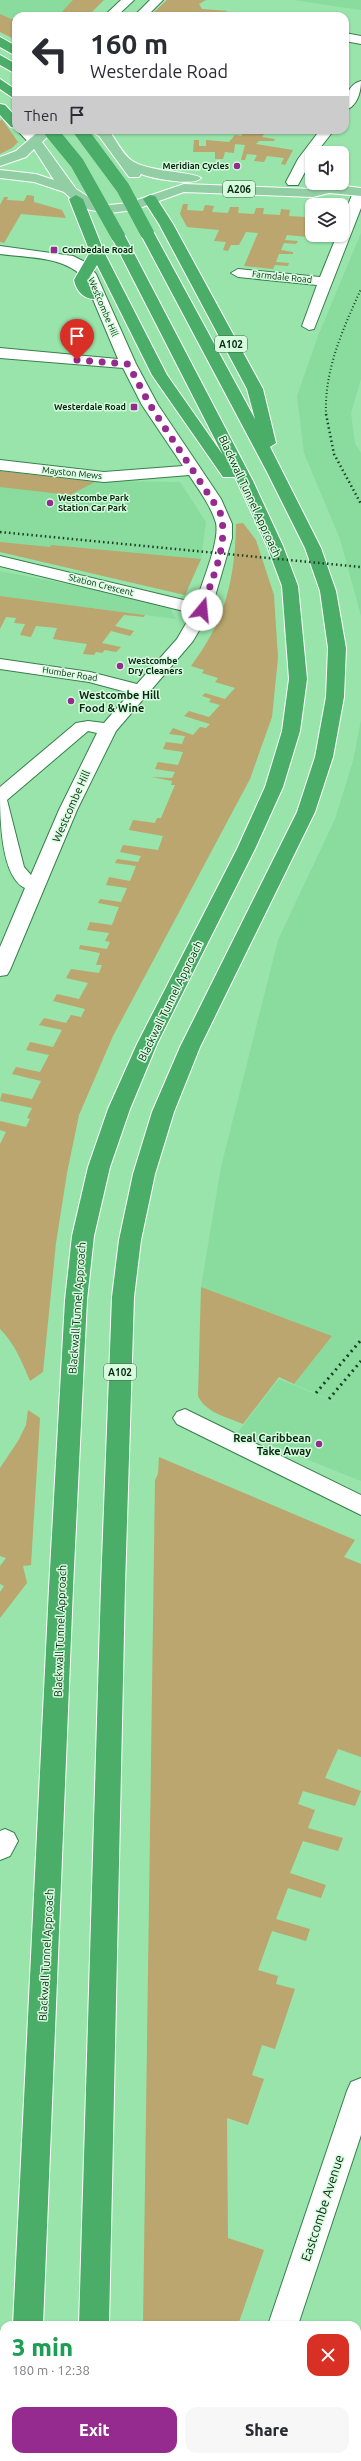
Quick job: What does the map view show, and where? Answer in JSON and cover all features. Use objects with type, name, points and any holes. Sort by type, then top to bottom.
[{"type":"highway","points":[[0,41],[12,45]]},
{"type":"highway","points":[[0,41],[12,49]]},
{"type":"highway","points":[[0,59],[12,67]]},
{"type":"highway","points":[[0,83],[12,93]]},
{"type":"highway","points":[[0,108],[12,120]]},
{"type":"highway","name":"Blackwall Tunnel Approach","points":[[28,2321],[53,1804],[61,1588],[76,1300],[83,1236],[99,1167],[119,1109],[147,1044],[246,849],[274,787],[291,730],[298,679],[290,586],[275,546],[245,481],[118,236],[77,163],[53,134]]},
{"type":"highway","name":"A102","points":[[83,134],[124,188],[275,472],[313,548],[328,591],[337,648],[335,697],[324,757],[306,812],[190,1047],[163,1112],[144,1174],[130,1240],[123,1297],[113,1586],[94,2321]]},
{"type":"highway","points":[[72,194],[97,252],[160,375],[235,482],[275,546]]},
{"type":"highway","name":"A102","points":[[150,199],[166,224],[255,389],[275,472]]},
{"type":"highway","points":[[97,252],[80,280],[83,290],[97,295]]},
{"type":"main road","points":[[0,162],[22,154],[35,140],[44,134]]},
{"type":"main road","name":"A206","points":[[103,134],[126,163],[150,199]]},
{"type":"main road","points":[[35,140],[72,194]]},
{"type":"main road","name":"A206","points":[[126,163],[146,173],[166,177],[305,183]]},
{"type":"main road","name":"A206","points":[[0,174],[36,178],[72,194],[93,206],[118,208],[184,188],[313,193],[325,190]]},
{"type":"main road","name":"A206","points":[[339,190],[360,192]]},
{"type":"street","points":[[114,12],[128,0]]},
{"type":"street","points":[[144,12],[157,0]]},
{"type":"street","points":[[349,38],[361,40]]},
{"type":"street","points":[[349,100],[361,85]]},
{"type":"street","points":[[27,134],[35,140]]},
{"type":"street","points":[[293,182],[305,159],[324,134]]},
{"type":"street","name":"Farmdale Road","points":[[308,326],[360,192]]},
{"type":"street","name":"Westcombe Hill","points":[[0,250],[62,257],[74,260],[85,270]]},
{"type":"street","name":"Farmdale Road","points":[[238,273],[326,282]]},
{"type":"street","name":"Westcombe Hill","points":[[0,970],[68,810],[108,729],[140,690],[184,641],[202,610],[224,538],[224,524],[213,499],[191,470],[150,405],[128,364],[97,295]]},
{"type":"street","points":[[0,353],[128,364]]},
{"type":"street","name":"Mayston Mews","points":[[0,465],[104,477],[191,470]]},
{"type":"street","name":"Station Crescent","points":[[0,561],[202,610]]},
{"type":"street","name":"Humber Road","points":[[0,664],[90,677],[140,690]]},
{"type":"street","points":[[0,796],[82,727],[108,729]]},
{"type":"street","points":[[0,803],[15,868],[26,881],[36,885]]},
{"type":"street","points":[[184,1418],[361,1506]]},
{"type":"street","name":"Eastcombe Avenue","points":[[284,2321],[361,2091]]},
{"type":"shaded area","points":[[0,0],[99,0],[86,12],[12,12],[12,34],[0,27]]},
{"type":"shaded area","points":[[73,0],[104,0],[92,12],[62,12]]},
{"type":"shaded area","points":[[167,0],[206,0],[199,4],[202,9],[228,11],[225,12],[154,12]]},
{"type":"shaded area","points":[[293,0],[361,0],[361,10]]},
{"type":"shaded area","points":[[0,14],[12,19],[12,38],[0,32]]},
{"type":"shaded area","points":[[2,119],[18,142],[12,148],[0,154],[0,121]]},
{"type":"shaded area","points":[[243,134],[264,134],[262,137],[275,139],[274,141],[259,141],[256,144],[293,150],[285,165],[281,164],[284,158],[267,156],[264,162],[254,161],[257,155],[247,154],[245,160],[241,160],[245,145],[235,144],[234,153],[225,152],[223,159],[215,159],[215,152],[193,152],[194,140],[199,140],[199,146],[206,146],[206,140],[229,142],[235,135],[241,136]]},
{"type":"shaded area","points":[[27,195],[34,196],[34,202],[62,210],[66,218],[21,214],[4,243],[0,242],[0,205],[4,197],[8,197],[7,200],[24,201]]},
{"type":"shaded area","points":[[183,204],[188,204],[187,210],[203,211],[205,205],[214,206],[212,212],[228,213],[230,207],[239,207],[238,213],[254,214],[256,208],[264,208],[263,214],[280,215],[281,209],[290,210],[289,216],[305,217],[305,237],[287,235],[285,240],[298,241],[296,244],[284,243],[281,250],[293,252],[293,254],[279,254],[276,262],[289,263],[288,266],[275,265],[273,269],[244,266],[258,233],[246,232],[239,245],[231,245],[228,251],[223,250],[226,242],[214,241],[219,230],[187,227],[180,214]]},
{"type":"shaded area","points":[[361,233],[361,379],[351,413],[355,443],[361,453],[361,616],[340,539],[304,453],[297,396],[318,336]]},
{"type":"shaded area","points":[[0,471],[92,481],[180,482],[206,522],[201,559],[185,595],[0,552]]},
{"type":"shaded area","points":[[0,471],[95,482],[70,495],[0,487]]},
{"type":"shaded area","points":[[243,523],[256,540],[274,595],[278,658],[272,717],[250,779],[113,1036],[79,1115],[67,1173],[56,1243],[43,1372],[30,1381],[14,1347],[0,1329],[0,1144],[6,1132],[0,1130],[0,1121],[26,1127],[30,1119],[27,1118],[32,1108],[0,1101],[2,1093],[32,1099],[41,1081],[12,1074],[16,1067],[40,1072],[49,1055],[26,1050],[30,1042],[53,1047],[62,1030],[39,1025],[44,1018],[66,1023],[71,1015],[81,1017],[85,1009],[53,1001],[57,994],[79,999],[88,983],[66,978],[71,969],[99,973],[102,965],[96,965],[100,953],[79,949],[80,945],[107,949],[110,942],[105,941],[109,933],[87,930],[90,922],[112,925],[119,907],[98,903],[100,899],[121,902],[127,888],[106,885],[109,877],[130,881],[136,866],[115,863],[117,859],[138,862],[141,856],[120,852],[123,845],[158,850],[163,836],[129,830],[133,820],[155,823],[157,818],[161,818],[175,785],[171,785],[172,781],[151,777],[172,778],[175,772],[155,769],[158,762],[178,765],[183,752],[163,749],[166,742],[182,744],[185,736],[169,734],[173,728],[193,735],[200,727],[206,728],[210,724],[184,716],[189,711],[209,717],[220,705],[209,702],[211,699],[202,696],[205,693],[225,699],[235,688],[215,682],[218,678],[202,673],[204,670],[191,666],[203,649],[220,616],[230,582],[236,524]]},
{"type":"shaded area","points":[[0,542],[50,547],[51,545],[201,559],[185,595],[0,552]]},
{"type":"shaded area","points":[[0,571],[88,588],[170,608],[176,619],[0,596]]},
{"type":"shaded area","points":[[0,596],[145,615],[144,617],[124,615],[115,626],[134,631],[130,636],[111,631],[102,643],[121,647],[116,652],[105,650],[102,653],[96,652],[94,655],[83,654],[87,644],[53,639],[57,628],[36,626],[31,637],[20,635],[25,624],[14,623],[16,618],[6,617],[0,629]]},
{"type":"shaded area","points":[[361,720],[361,1481],[238,1432],[279,1379],[349,1408],[294,1384],[332,1336],[201,1287],[221,1167],[278,940],[335,819],[353,761]]},
{"type":"shaded area","points":[[201,1287],[332,1336],[294,1384],[279,1377],[243,1424],[224,1417],[206,1407],[198,1396]]},
{"type":"shaded area","points":[[28,1410],[40,1418],[31,1565],[23,1566],[27,1583],[0,1618],[0,1592],[4,1586],[0,1584],[0,1566],[6,1558],[0,1556],[0,1468],[18,1441],[26,1425]]},
{"type":"shaded area","points":[[159,1457],[355,1540],[344,1557],[361,1564],[361,1757],[338,1749],[325,1778],[361,1791],[355,1806],[303,1791],[298,1804],[315,1810],[308,1828],[343,1838],[338,1851],[303,1841],[290,1873],[326,1885],[321,1898],[288,1888],[276,1919],[310,1929],[306,1941],[272,1931],[258,1970],[278,1976],[276,1984],[295,1989],[275,2049],[262,2045],[252,2075],[264,2079],[248,2125],[227,2118],[228,2238],[264,2250],[239,2321],[143,2321],[155,1480],[158,1474]]},
{"type":"railway","points":[[326,414],[326,398],[331,366],[341,335],[361,289]]},
{"type":"railway","points":[[326,414],[334,454],[361,504]]},
{"type":"railway","points":[[0,532],[361,567]]},
{"type":"railway","points":[[316,1393],[361,1340]]},
{"type":"railway","points":[[329,1399],[361,1361]]},
{"type":"place","name":"Meridian Cycles","points":[[237,166]]},
{"type":"place","name":"Combedale Road","points":[[54,250]]},
{"type":"place","name":"Westerdale Road","points":[[134,407]]},
{"type":"place","name":"Westcombe Park Station Car Park","points":[[50,503]]},
{"type":"place","name":"Westcombe Dry Cleaners","points":[[120,666]]},
{"type":"place","name":"Westcombe Hill Food & Wine","points":[[71,701]]},
{"type":"place","name":"Real Caribbean Take Away","points":[[319,1444]]},
{"type":"route","points":[[77,360],[128,364],[150,405],[191,470],[213,499],[220,512],[224,524],[224,538],[202,610]]}]
